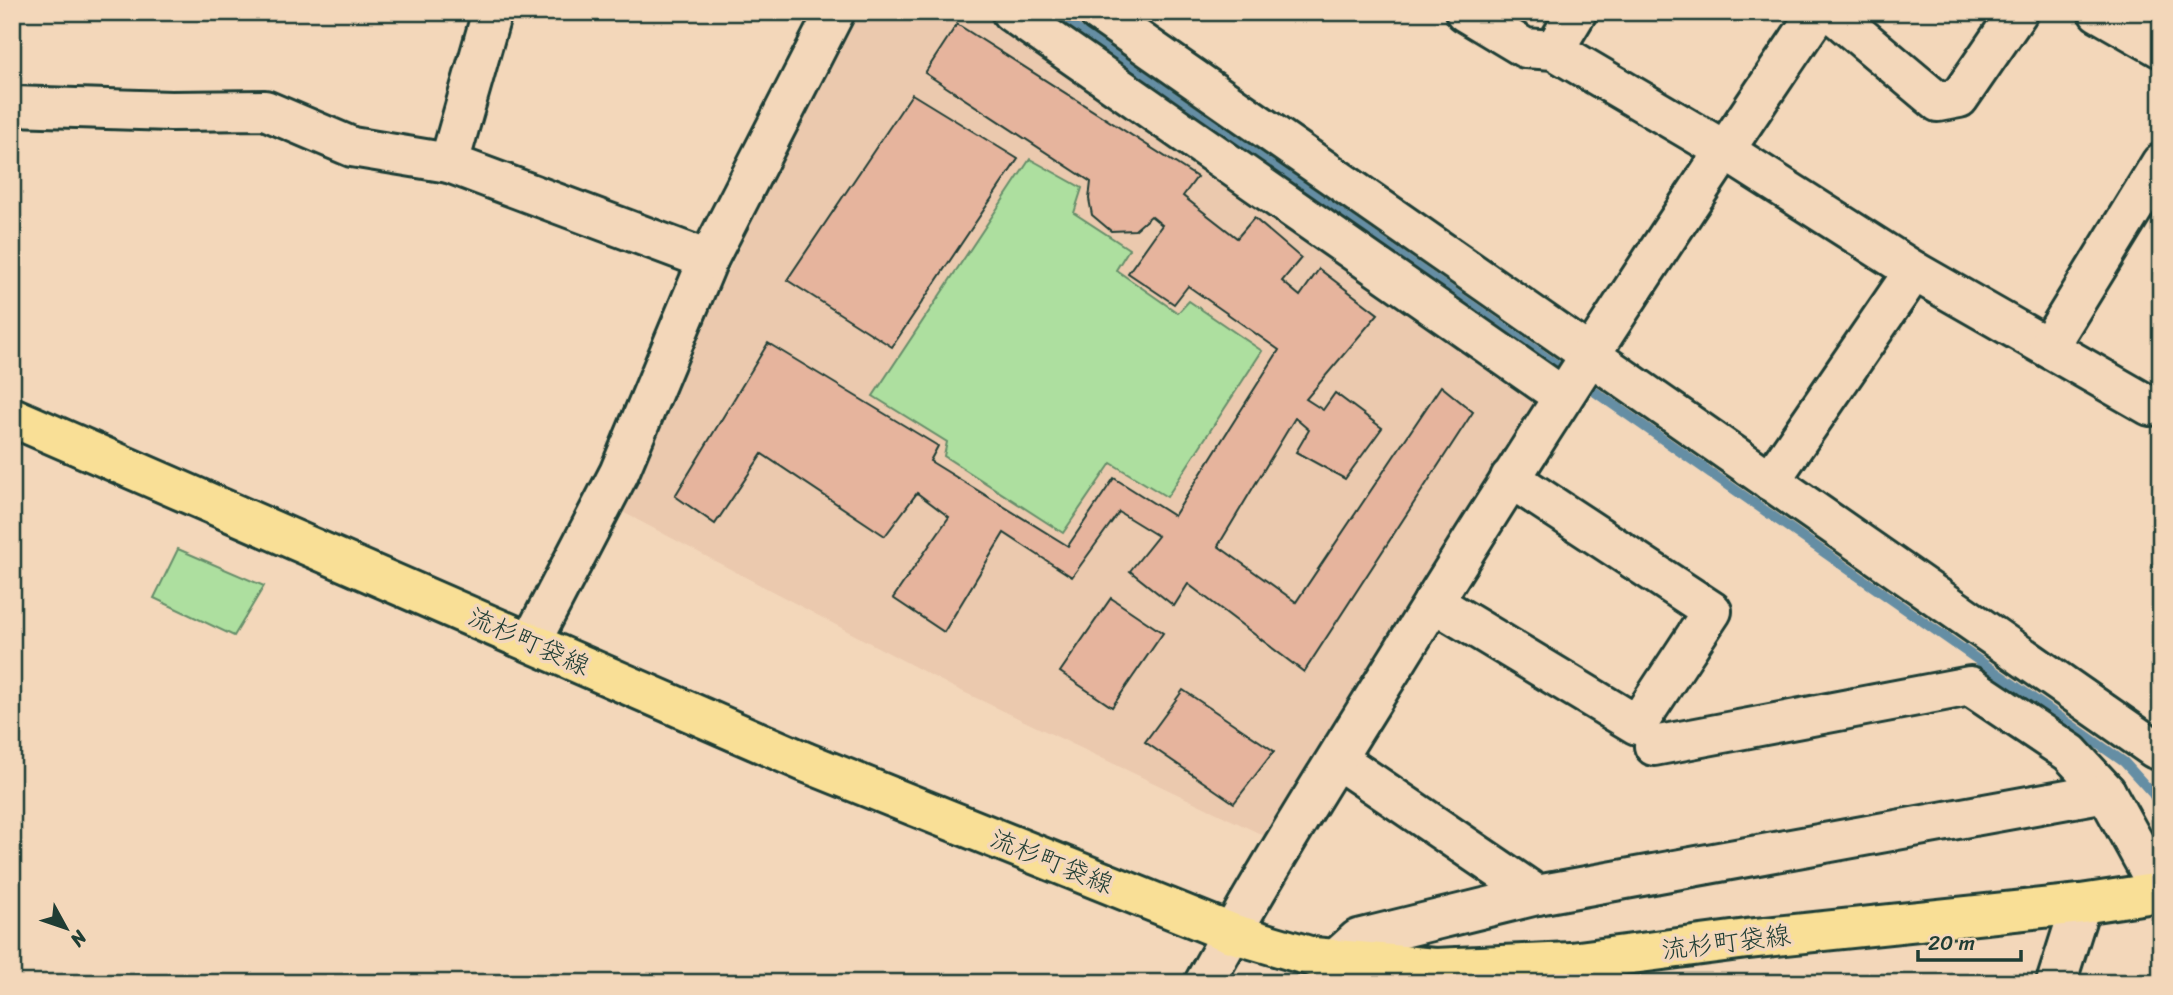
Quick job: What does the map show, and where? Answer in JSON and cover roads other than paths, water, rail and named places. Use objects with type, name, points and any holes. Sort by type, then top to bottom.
[{"type":"main road","name":"流杉町袋線","points":[[13,419],[805,762],[1231,933],[1313,957],[1412,974],[1435,968],[1572,972],[1747,939],[2081,904],[2161,892]]},
{"type":"street","points":[[449,163],[492,12]]},
{"type":"street","points":[[531,642],[619,473],[708,260],[835,12]]},
{"type":"street","points":[[1011,12],[1562,396]]},
{"type":"street","points":[[1098,12],[2159,749]]},
{"type":"street","points":[[1465,12],[1525,48],[1554,51],[1724,150],[1914,271],[2150,406]]},
{"type":"street","points":[[1554,51],[1577,12]]},
{"type":"street","points":[[1204,983],[1231,933],[1337,758],[1510,478],[1724,150],[1818,12]]},
{"type":"street","points":[[1831,12],[1938,102],[1959,98],[2018,12]]},
{"type":"street","points":[[2118,17],[2161,48]]},
{"type":"street","points":[[12,106],[172,111],[265,110],[352,147],[449,163],[708,260]]},
{"type":"street","points":[[2048,347],[2161,163]]},
{"type":"street","points":[[1770,481],[1914,271]]},
{"type":"street","points":[[1433,603],[1637,725],[1712,611],[1510,478]]},
{"type":"street","points":[[1654,746],[1970,686],[2070,753],[2106,792],[2161,892]]},
{"type":"street","points":[[1337,758],[1536,895]]},
{"type":"street","points":[[1336,959],[1358,939],[1536,895],[2106,792]]},
{"type":"street","points":[[2056,983],[2081,904]]},
{"type":"waterway","points":[[1052,12],[2124,762],[2153,794],[2161,808]]}]
